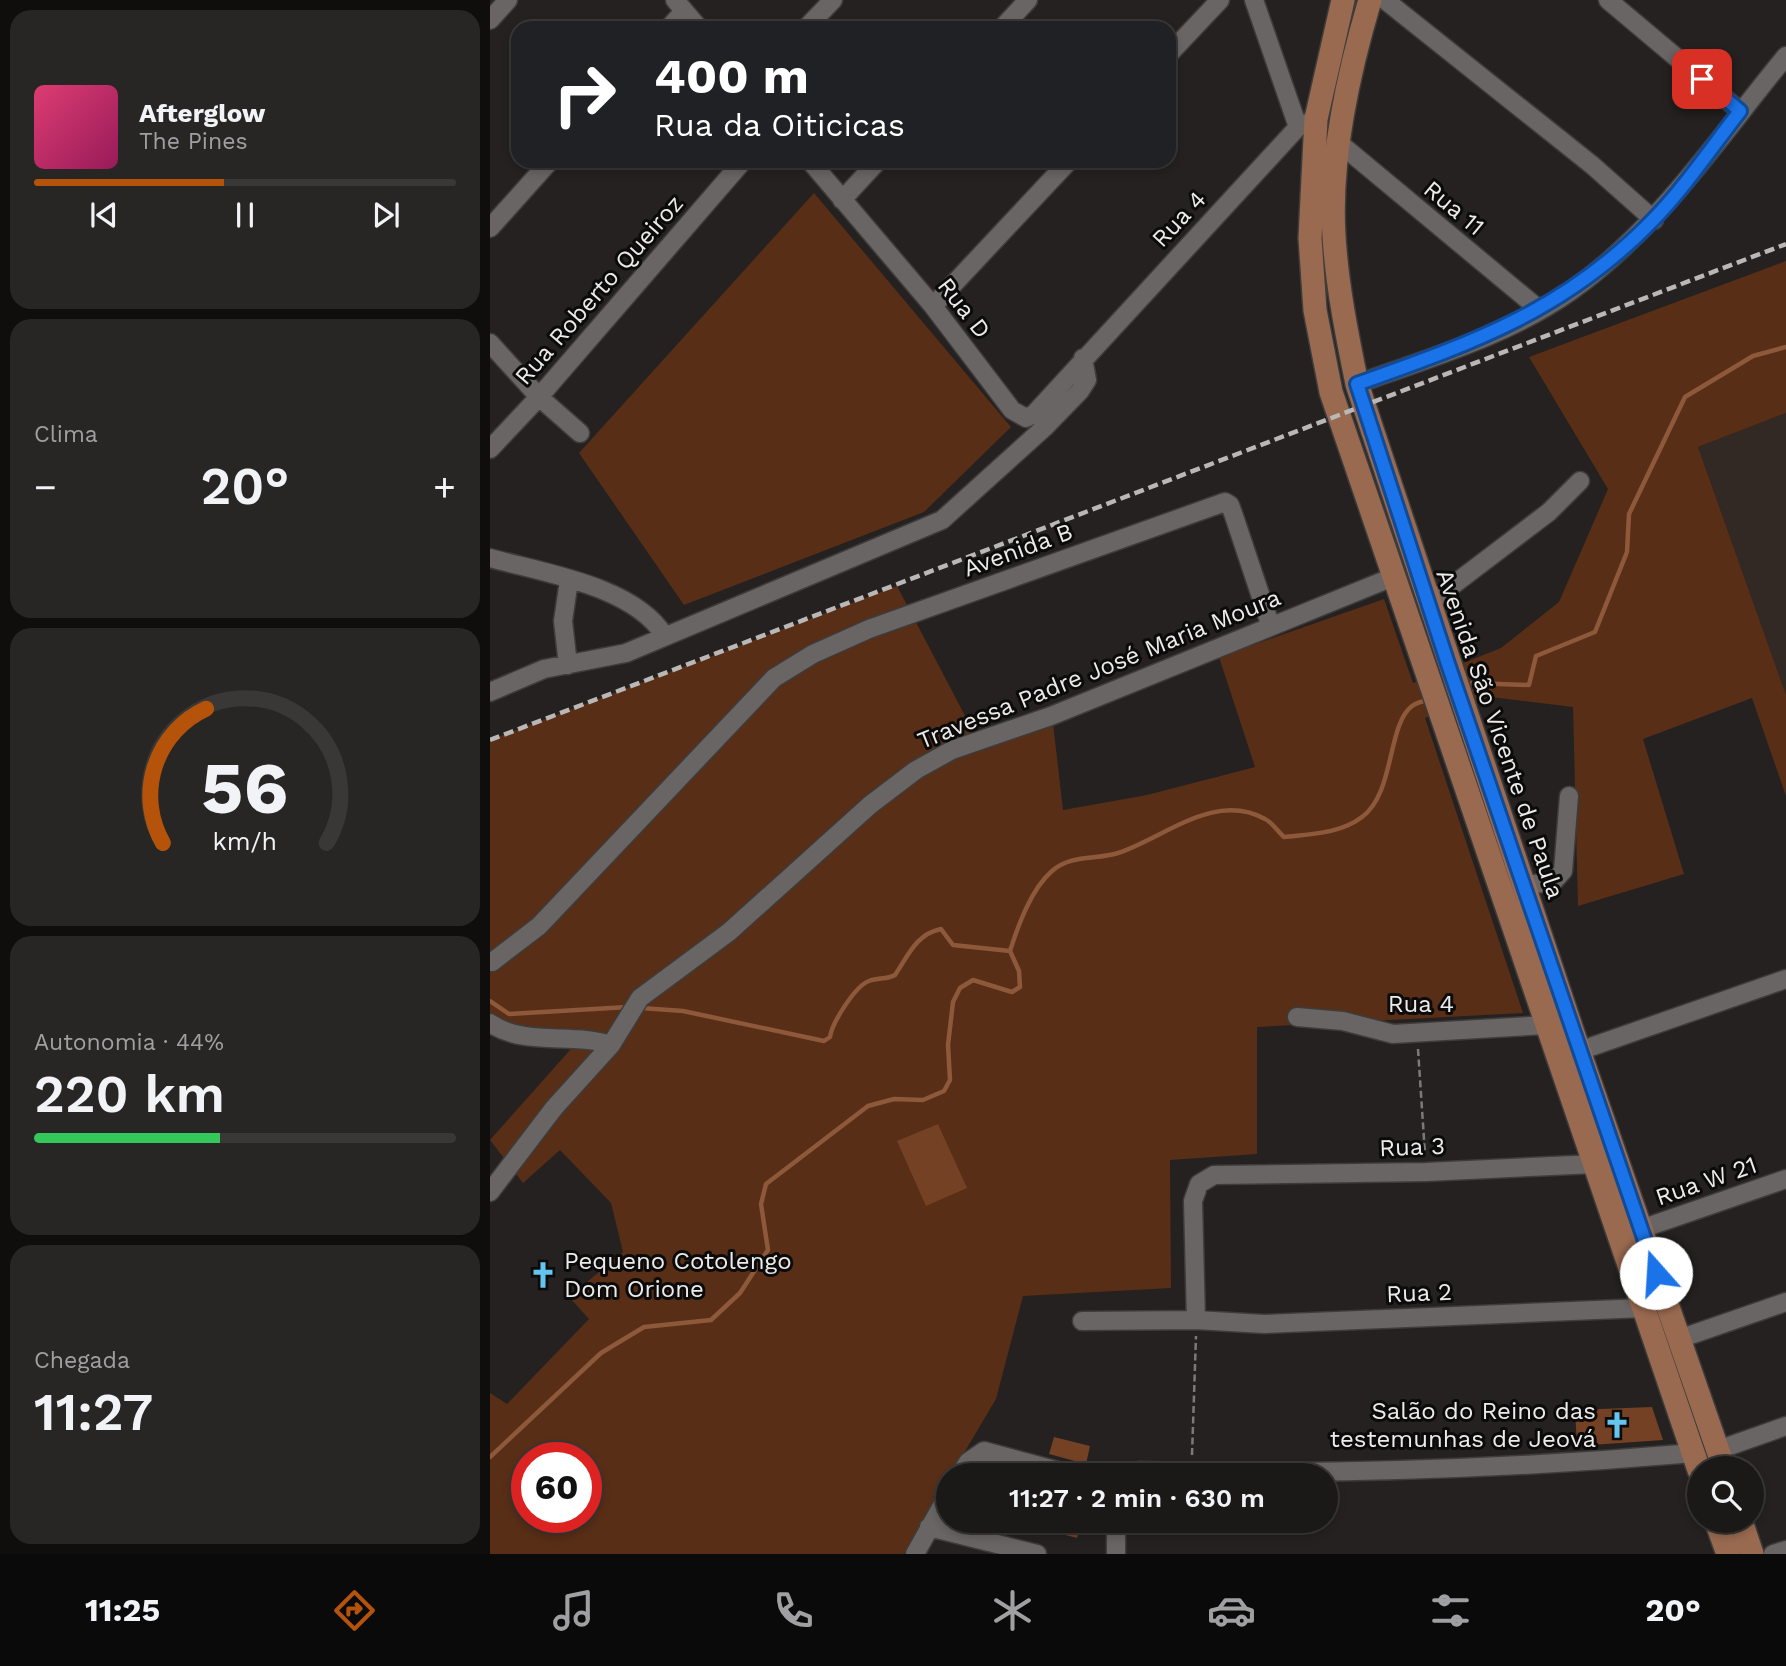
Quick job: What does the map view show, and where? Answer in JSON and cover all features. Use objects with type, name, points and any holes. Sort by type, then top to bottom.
[{"type":"main road","name":"Avenida São Vicente de Paula","points":[[1343,0],[1307,123],[1315,310],[1337,415],[1694,1456]]},
{"type":"main road","name":"Avenida São Vicente de Paula","points":[[1370,0],[1338,142],[1334,234],[1341,300],[1357,384],[1428,604],[1579,1051],[1720,1456]]},
{"type":"main road","points":[[1487,853],[1510,845]]},
{"type":"main road","points":[[1720,1533],[1728,1554]]},
{"type":"main road","points":[[1745,1533],[1752,1554]]},
{"type":"street","points":[[490,20],[508,0]]},
{"type":"street","points":[[813,21],[833,0]]},
{"type":"street","points":[[1008,21],[1028,0]]},
{"type":"street","points":[[1176,47],[1220,0]]},
{"type":"street","points":[[1254,0],[1307,123]]},
{"type":"street","points":[[1385,0],[1581,156],[1654,220]]},
{"type":"street","points":[[1608,0],[1740,111]]},
{"type":"street","points":[[680,6],[693,21]]},
{"type":"street","points":[[1357,384],[1456,349],[1540,310],[1571,291],[1654,220],[1786,56]]},
{"type":"street","name":"Rua 4","points":[[1083,358],[1307,123]]},
{"type":"street","name":"Rua 11","points":[[1338,142],[1540,310]]},
{"type":"street","points":[[490,228],[544,168]]},
{"type":"street","name":"Rua Roberto Queiroz","points":[[490,449],[539,397],[737,168]]},
{"type":"street","name":"Rua D","points":[[816,168],[933,306],[1012,410],[1020,416],[1026,418],[1034,414],[1083,358]]},
{"type":"street","points":[[842,200],[872,168]]},
{"type":"street","points":[[933,306],[1062,168]]},
{"type":"street","points":[[490,343],[539,397],[580,433]]},
{"type":"street","points":[[490,692],[544,669],[626,653],[942,520],[1045,427],[1080,391],[1087,380],[1083,358]]},
{"type":"street","points":[[1428,604],[1549,512],[1580,481]]},
{"type":"street","name":"Avenida B","points":[[492,962],[548,918],[758,692],[774,678],[813,654],[869,629],[1217,502],[1230,505],[1270,624]]},
{"type":"street","points":[[490,558],[569,580],[635,606],[651,617],[664,635]]},
{"type":"street","name":"Travessa Padre José Maria Moura","points":[[490,1192],[554,1108],[611,1045],[640,999],[729,932],[870,805],[916,770],[961,746],[1051,716],[1270,624],[1393,577]]},
{"type":"street","points":[[568,664],[564,600],[569,580]]},
{"type":"street","points":[[1524,885],[1553,882],[1563,872],[1569,796]]},
{"type":"street","points":[[1579,1051],[1786,979]]},
{"type":"street","name":"Rua 4","points":[[1297,1017],[1343,1021],[1393,1034],[1547,1025]]},
{"type":"street","points":[[490,1023],[512,1034],[593,1039],[611,1045]]},
{"type":"street","name":"Rua 3","points":[[1196,1320],[1195,1190],[1206,1179],[1230,1173],[1280,1175],[1426,1172],[1595,1164]]},
{"type":"street","name":"Rua W 21","points":[[1641,1229],[1786,1179]]},
{"type":"street","points":[[1679,1339],[1786,1302]]},
{"type":"street","name":"Rua 2","points":[[1082,1321],[1196,1320],[1264,1324],[1644,1308]]},
{"type":"street","points":[[1727,1456],[1786,1426]]},
{"type":"street","points":[[967,1463],[984,1451],[1028,1463]]},
{"type":"street","points":[[1338,1471],[1687,1462]]},
{"type":"street","points":[[915,1554],[936,1515]]},
{"type":"street","points":[[929,1527],[1029,1553]]},
{"type":"street","points":[[1116,1533],[1116,1554]]},
{"type":"street","points":[[1773,1554],[1786,1550]]},
{"type":"path","points":[[1417,1032],[1426,1172]]},
{"type":"path","points":[[1191,1463],[1196,1320]]},
{"type":"shaded area","points":[[814,193],[1011,427],[924,512],[684,605],[579,453]]},
{"type":"shaded area","points":[[1786,261],[1786,413],[1698,447],[1786,695],[1786,796],[1752,698],[1643,739],[1684,874],[1578,906],[1573,707],[1490,697],[1425,718],[1523,1013],[1257,1027],[1257,1154],[1170,1160],[1171,1288],[1023,1296],[996,1399],[958,1463],[936,1463],[936,1500],[904,1554],[490,1554],[490,1393],[507,1404],[589,1319],[569,1297],[623,1252],[611,1203],[560,1150],[523,1183],[490,1140],[578,1041],[490,1028],[490,740],[897,586],[983,750],[1053,723],[1063,810],[1147,795],[1255,767],[1219,657],[1384,599],[1413,683],[1501,648],[1559,602],[1608,489],[1529,357]]},
{"type":"shaded area","points":[[1786,413],[1786,695],[1698,447]]},
{"type":"building","points":[[938,1124],[967,1188],[926,1206],[897,1141]]},
{"type":"building","name":"Salão do Reino das testemunhas de Jeová","points":[[1652,1407],[1663,1440],[1577,1446],[1575,1410]]},
{"type":"building","points":[[1054,1437],[1090,1446],[1086,1463],[1049,1454]]},
{"type":"building","points":[[1058,1533],[1078,1533],[1077,1538]]},
{"type":"waterway","points":[[1465,686],[1472,683],[1529,685],[1536,656],[1595,632],[1627,552],[1629,514],[1685,397],[1753,356],[1786,347]]},
{"type":"waterway","points":[[490,1457],[601,1353],[644,1327],[711,1320],[740,1293],[768,1250],[761,1204],[766,1184],[868,1106],[894,1099],[923,1100],[944,1091],[950,1080],[948,1045],[953,1002],[960,988],[973,980],[1012,992],[1020,987],[1019,971],[1010,951],[1021,919],[1032,898],[1052,871],[1067,862],[1118,853],[1208,813],[1227,810],[1246,812],[1270,822],[1284,837],[1324,832],[1353,823],[1373,806],[1380,792],[1404,715],[1414,705],[1428,700]]},
{"type":"waterway","points":[[641,1008],[683,1011],[824,1041],[830,1037],[840,1014],[857,990],[869,981],[895,975],[919,941],[932,932],[941,929],[953,945],[1010,951]]},
{"type":"waterway","points":[[490,1001],[509,1014],[628,1007]]},
{"type":"railway","points":[[490,740],[1786,244]]},
{"type":"place","name":"Pequeno Cotolengo Dom Orione","points":[[543,1275]]},
{"type":"place","name":"Salão do Reino das testemunhas de Jeová","points":[[1617,1425]]},
{"type":"route","points":[[1656,1273],[1448,664],[1372,437],[1357,384],[1456,349],[1540,310],[1571,291],[1600,268],[1654,220],[1740,111],[1702,79]]}]
